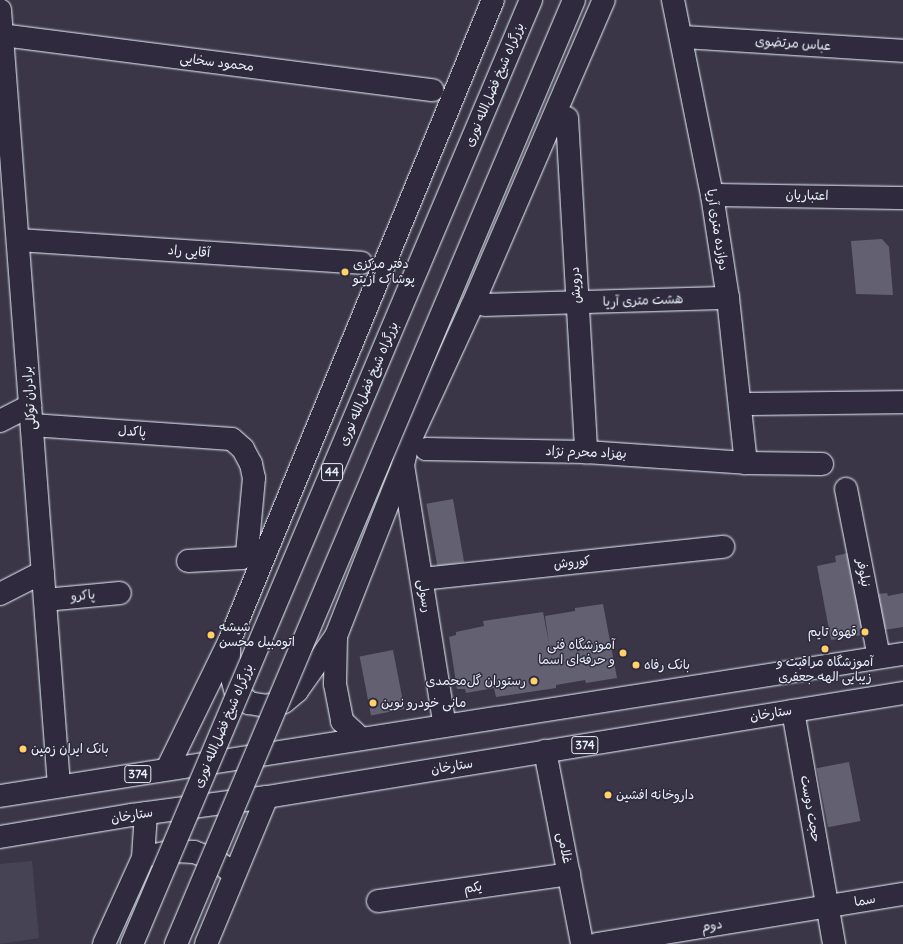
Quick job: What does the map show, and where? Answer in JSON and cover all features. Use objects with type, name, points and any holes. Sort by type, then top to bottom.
[{"type":"main road","points":[[167,769],[229,642],[493,0]]},
{"type":"main road","name":"بزرگراه شیخ فضل‌الله نوری","points":[[132,944],[531,0]]},
{"type":"main road","points":[[176,944],[574,0]]},
{"type":"main road","points":[[229,642],[228,667],[235,689],[249,703],[266,706],[284,702],[297,691],[336,636],[403,465],[407,446],[472,306],[604,0]]},
{"type":"main road","name":"دوازده متری آریا","points":[[673,0],[683,37],[712,195],[728,298],[741,404],[746,463]]},
{"type":"main road","name":"برادران توکلی","points":[[0,10],[7,194],[18,240],[59,786]]},
{"type":"main road","name":"محمود سخایی","points":[[2,35],[432,90]]},
{"type":"main road","name":"عباس مرتضوی","points":[[683,37],[903,51]]},
{"type":"main road","name":"درویش","points":[[567,118],[586,452]]},
{"type":"main road","name":"اعتباریان","points":[[712,195],[903,198]]},
{"type":"main road","name":"آقایی راد","points":[[18,240],[361,263]]},
{"type":"main road","name":"هشت متری آریا","points":[[485,305],[728,298]]},
{"type":"main road","points":[[741,404],[903,402]]},
{"type":"main road","points":[[0,421],[31,415]]},
{"type":"main road","name":"پاکدل","points":[[31,415],[232,439],[245,454],[254,478],[247,553],[242,558],[188,561]]},
{"type":"main road","name":"بهزاد محرم نژاد","points":[[426,449],[586,452],[746,463],[822,464]]},
{"type":"main road","name":"رسولی","points":[[403,465],[445,726]]},
{"type":"main road","name":"نیلوفر","points":[[846,490],[879,657]]},
{"type":"main road","name":"کوروش","points":[[422,579],[723,547]]},
{"type":"main road","points":[[0,594],[43,572]]},
{"type":"main road","name":"پاکرو","points":[[45,600],[120,593]]},
{"type":"main road","points":[[336,636],[335,684],[342,721],[361,739]]},
{"type":"main road","name":"374","points":[[0,796],[903,654]]},
{"type":"main road","name":"ستارخان","points":[[0,837],[146,813],[267,797],[903,693]]},
{"type":"main road","name":"حجت دوست","points":[[794,711],[826,908],[834,944]]},
{"type":"main road","name":"غلامی","points":[[545,751],[582,944]]},
{"type":"main road","points":[[206,944],[234,873],[267,797]]},
{"type":"main road","points":[[104,944],[143,858],[146,813]]},
{"type":"main road","points":[[143,858],[174,851],[194,852],[213,859],[234,873]]},
{"type":"main road","name":"یکم","points":[[378,901],[569,874]]},
{"type":"main road","name":"سما","points":[[826,908],[903,894]]},
{"type":"main road","name":"دوم","points":[[597,944],[826,908]]},
{"type":"shaded area","points":[[32,861],[39,938],[0,944],[0,864]]},
{"type":"building","points":[[882,239],[889,247],[893,295],[856,294],[851,241]]},
{"type":"building","points":[[453,499],[464,562],[438,567],[426,504]]},
{"type":"building","points":[[852,552],[868,634],[831,640],[817,566],[836,562],[835,556]]},
{"type":"building","points":[[887,593],[888,596],[903,593],[903,627],[884,630],[878,594]]},
{"type":"building","points":[[603,604],[617,678],[586,683],[585,680],[556,685],[556,688],[496,697],[494,688],[466,693],[465,689],[457,689],[449,637],[456,635],[456,632],[484,626],[483,621],[543,612],[549,644],[545,616],[575,611],[575,608]]},
{"type":"building","points":[[393,650],[404,709],[371,715],[360,656]]},
{"type":"building","points":[[849,762],[860,821],[828,827],[817,768]]},
{"type":"place","name":"دفتر مرکزی پوشاک آزیتو","points":[[345,272]]},
{"type":"place","name":"قهوه تایم","points":[[865,632]]},
{"type":"place","name":"شیشه اتومبیل محسن","points":[[211,635]]},
{"type":"place","name":"آموزشگاه مراقبت و زیبایی الهه جعفری","points":[[825,649]]},
{"type":"place","name":"آموزشگاه فنی و حرفه‌ای اسما","points":[[623,653]]},
{"type":"place","name":"بانک رفاه","points":[[636,665]]},
{"type":"place","name":"رستوران گل‌محمدی","points":[[534,681]]},
{"type":"place","name":"مانی خودرو نوین","points":[[373,703]]},
{"type":"place","name":"بانک ایران زمین","points":[[23,749]]},
{"type":"place","name":"داروخانه افشین","points":[[608,795]]}]
